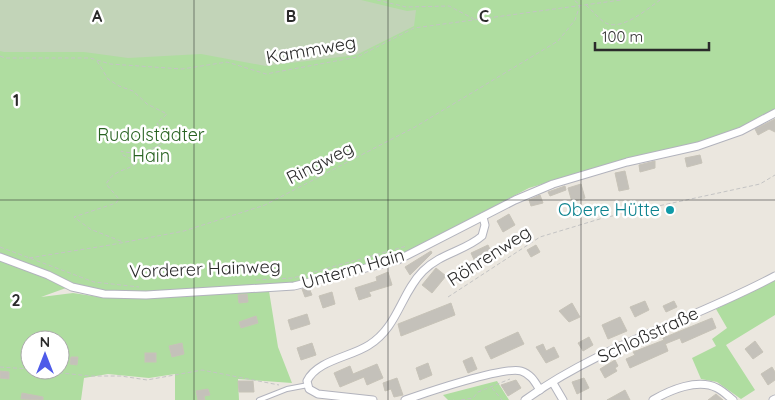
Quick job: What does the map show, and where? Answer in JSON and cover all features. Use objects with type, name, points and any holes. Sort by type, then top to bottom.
[{"type":"street","name":"Unterm Hain","points":[[0,257],[48,275],[72,287],[104,294],[146,295],[294,286],[398,260],[515,200],[553,184],[627,162],[698,146],[741,131],[775,113]]},
{"type":"street","points":[[373,400],[311,392],[307,381],[315,370],[368,346],[381,337],[394,320],[421,273],[446,254],[482,236],[485,225],[483,217]]},
{"type":"street","name":"Schloßstraße","points":[[525,400],[621,345],[739,295],[775,276]]},
{"type":"street","points":[[405,400],[430,390],[515,370],[531,376],[540,390]]},
{"type":"street","points":[[553,383],[563,400]]},
{"type":"street","points":[[653,400],[681,388],[701,384],[717,388],[733,400]]},
{"type":"lane","points":[[259,400],[287,389],[308,385]]},
{"type":"path","points":[[376,0],[406,8],[449,6],[476,19]]},
{"type":"path","points":[[574,0],[580,6]]},
{"type":"path","points":[[613,1],[617,0]]},
{"type":"path","name":"Kammweg","points":[[0,56],[5,58],[97,60],[110,64],[182,69],[227,62],[266,74],[357,57],[414,28],[621,0]]},
{"type":"path","points":[[585,5],[604,22],[613,25],[630,19],[660,0]]},
{"type":"path","name":"Ringweg","points":[[28,258],[184,231],[265,205],[368,152],[558,41],[575,20],[580,6]]},
{"type":"path","points":[[97,60],[108,79],[119,86],[133,91],[147,104],[168,114],[157,123],[166,141],[158,146],[129,154],[121,151],[123,155],[138,162],[133,167],[118,170],[107,181],[106,184],[119,199],[116,203],[74,216],[90,229],[124,242]]},
{"type":"path","name":"Röhrenweg","points":[[448,297],[540,237],[604,218],[760,184],[775,175]]},
{"type":"path","name":"Vorderer Hainweg","points":[[253,280],[293,278],[410,246]]},
{"type":"path","name":"Vorderer Hainweg","points":[[0,247],[94,282],[145,287]]},
{"type":"path","points":[[0,367],[20,368]]},
{"type":"path","points":[[70,374],[100,377],[122,376],[147,380],[202,370],[282,386]]},
{"type":"path","points":[[461,400],[473,398],[478,392],[517,376]]},
{"type":"path","points":[[491,387],[502,400]]},
{"type":"green space","name":"Rudolstädter Hain","points":[[0,0],[775,0],[775,109],[744,126],[702,143],[569,176],[529,188],[415,248],[386,260],[289,285],[129,292],[66,288],[41,297],[73,293],[106,298],[157,298],[269,291],[278,347],[292,383],[238,379],[239,400],[175,400],[175,374],[149,378],[108,374],[84,378],[81,400],[0,400]]},
{"type":"green space","points":[[0,0],[361,0],[407,11],[416,10],[414,26],[356,55],[266,66],[201,54],[128,58],[84,52],[4,52],[0,51]]},
{"type":"green space","points":[[775,280],[775,315],[726,345],[755,390],[741,399],[717,382],[701,379],[692,358],[716,346],[712,339],[727,328],[716,309]]},
{"type":"green space","points":[[497,381],[509,400],[448,400],[443,395]]},
{"type":"building","points":[[775,119],[775,132],[769,129],[758,135],[755,129]]},
{"type":"building","points":[[700,155],[702,163],[687,167],[685,158]]},
{"type":"building","points":[[655,161],[655,168],[640,172],[639,165]]},
{"type":"building","points":[[625,171],[629,189],[619,191],[615,173]]},
{"type":"building","points":[[581,184],[585,198],[572,202],[568,188]]},
{"type":"building","points":[[565,186],[566,190],[550,196],[548,192]]},
{"type":"building","points":[[540,195],[543,203],[531,206],[529,200]]},
{"type":"building","points":[[509,214],[515,225],[503,232],[497,221]]},
{"type":"building","points":[[488,245],[493,256],[476,264],[471,253]]},
{"type":"building","points":[[536,245],[540,252],[531,257],[527,250]]},
{"type":"building","points":[[431,251],[432,253],[410,275],[405,267]]},
{"type":"building","points":[[436,268],[446,276],[432,293],[422,285]]},
{"type":"building","points":[[388,272],[392,285],[369,292],[371,296],[359,300],[355,288],[377,281],[376,277]]},
{"type":"building","points":[[309,288],[312,295],[305,297],[302,289]]},
{"type":"building","points":[[332,292],[335,304],[323,308],[319,296]]},
{"type":"building","points":[[247,294],[248,302],[239,303],[238,295]]},
{"type":"building","points":[[645,301],[649,310],[635,317],[630,307]]},
{"type":"building","points":[[674,301],[677,307],[666,312],[663,306]]},
{"type":"building","points":[[451,303],[455,315],[401,336],[398,324]]},
{"type":"building","points":[[572,303],[580,317],[569,322],[559,311]]},
{"type":"building","points":[[307,314],[310,324],[291,330],[288,320]]},
{"type":"building","points":[[256,316],[258,323],[241,328],[239,322]]},
{"type":"building","points":[[620,317],[627,331],[608,339],[602,325]]},
{"type":"building","points":[[712,318],[716,328],[682,343],[680,338],[665,344],[663,338]]},
{"type":"building","points":[[518,332],[524,344],[491,359],[485,347]]},
{"type":"building","points":[[589,337],[593,345],[583,351],[578,343]]},
{"type":"building","points":[[664,340],[668,351],[630,368],[626,359],[635,355],[633,352]]},
{"type":"building","points":[[755,341],[763,352],[753,359],[745,349]]},
{"type":"building","points":[[182,343],[184,354],[172,357],[169,346]]},
{"type":"building","points":[[312,343],[316,355],[301,360],[297,348]]},
{"type":"building","points":[[543,344],[546,351],[554,347],[559,357],[546,363],[536,347]]},
{"type":"building","points":[[145,353],[156,353],[156,362],[145,362]]},
{"type":"building","points":[[71,357],[78,357],[77,365],[70,364]]},
{"type":"building","points":[[472,357],[477,369],[468,373],[463,361]]},
{"type":"building","points":[[615,360],[618,366],[615,368],[617,371],[605,378],[600,369]]},
{"type":"building","points":[[428,363],[432,375],[420,380],[416,368]]},
{"type":"building","points":[[377,364],[383,378],[367,385],[364,377],[340,387],[334,373],[350,366],[353,374]]},
{"type":"building","points":[[772,367],[775,372],[775,380],[768,385],[761,374]]},
{"type":"building","points":[[0,371],[9,372],[9,379],[0,378]]},
{"type":"building","points":[[397,378],[403,395],[394,397],[391,389],[385,391],[383,383]]},
{"type":"building","points":[[584,378],[589,388],[577,394],[572,382]]},
{"type":"building","points":[[516,380],[521,388],[508,396],[501,385]]},
{"type":"building","points":[[238,381],[253,381],[254,392],[239,392]]},
{"type":"building","points":[[208,389],[210,395],[204,396],[205,400],[198,400],[196,391]]},
{"type":"building","points":[[625,390],[630,400],[607,400]]},
{"type":"building","points":[[22,393],[43,397],[43,400],[21,399]]},
{"type":"building","points":[[716,394],[723,400],[708,400]]},
{"type":"place","name":"Obere Hütte","points":[[670,210]]}]
